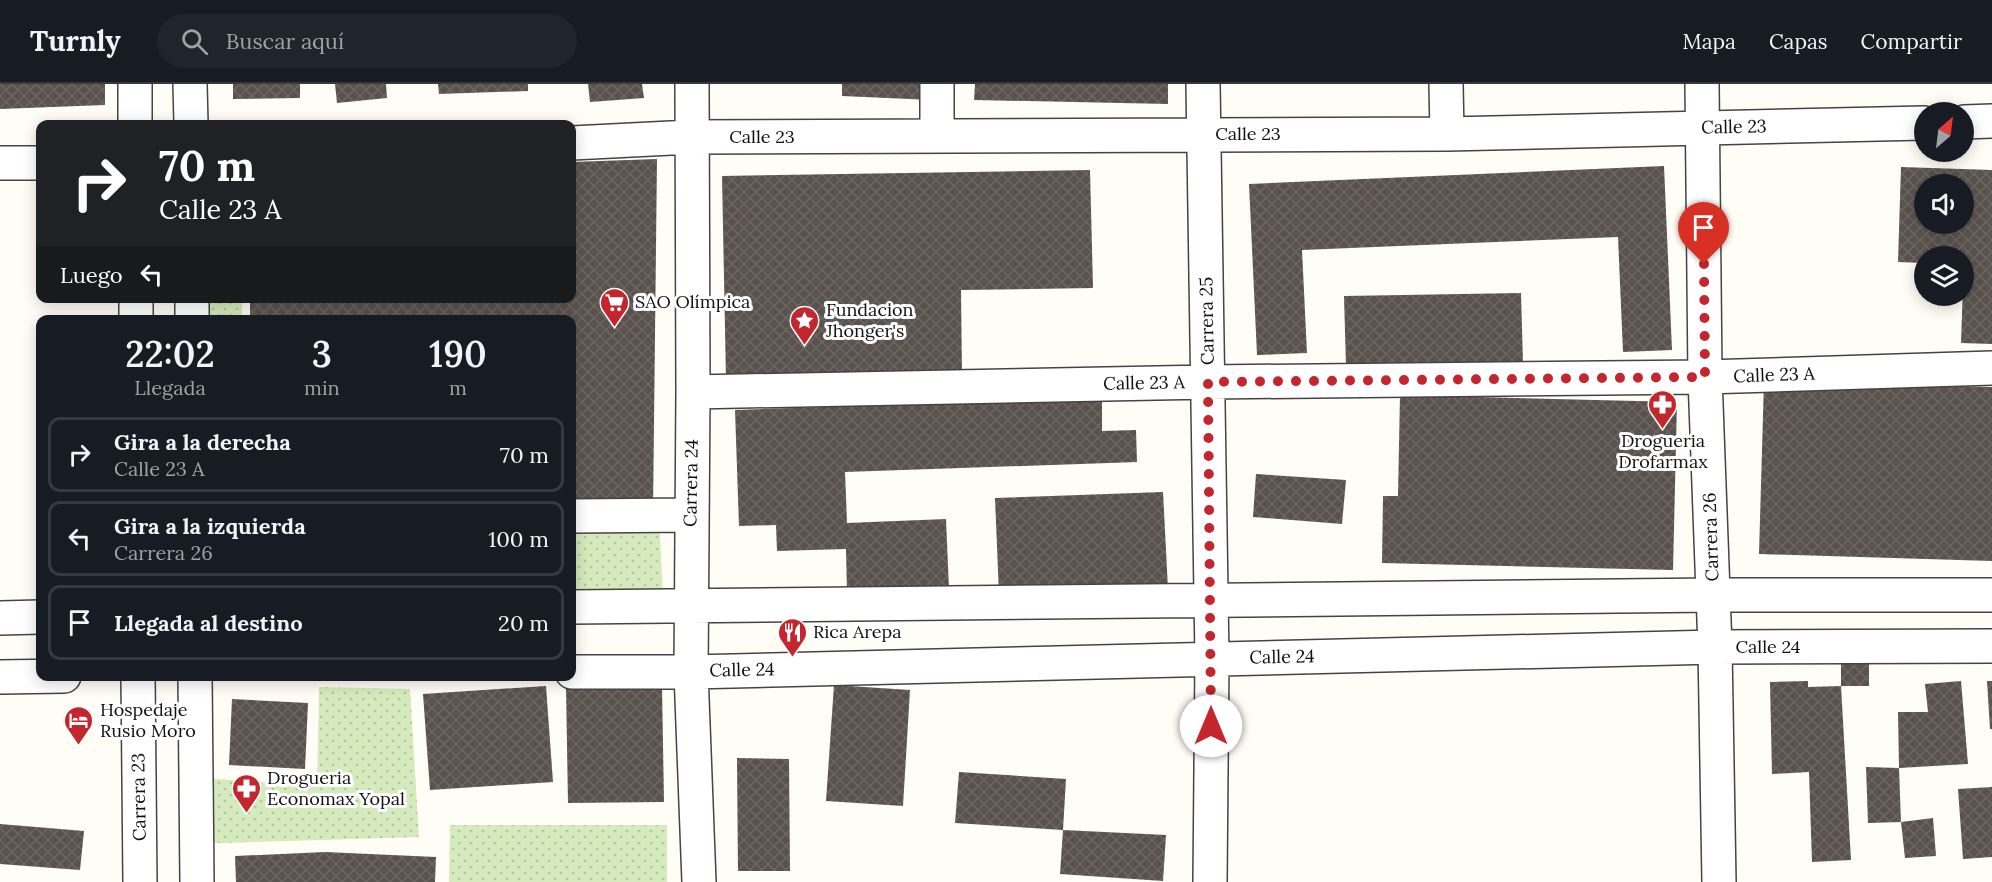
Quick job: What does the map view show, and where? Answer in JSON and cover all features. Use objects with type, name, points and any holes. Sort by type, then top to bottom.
[{"type":"street","points":[[135,84],[135,120]]},
{"type":"street","points":[[190,84],[191,120]]},
{"type":"street","name":"Carrera 24","points":[[692,84],[693,392],[690,604],[699,882]]},
{"type":"street","points":[[937,136],[938,84]]},
{"type":"street","name":"Carrera 25","points":[[1203,84],[1212,659],[1210,882]]},
{"type":"street","points":[[1446,84],[1447,134]]},
{"type":"street","name":"Carrera 26","points":[[1702,84],[1705,377],[1714,595],[1719,882]]},
{"type":"street","points":[[1974,122],[1992,122]]},
{"type":"street","name":"Calle 23","points":[[576,143],[691,137],[1447,134],[1914,123]]},
{"type":"street","points":[[0,162],[36,163]]},
{"type":"street","name":"Calle 23 A","points":[[693,392],[1208,382],[1705,377],[1992,368]]},
{"type":"street","points":[[576,516],[691,515]]},
{"type":"street","points":[[576,607],[1714,595],[1992,595]]},
{"type":"street","points":[[0,618],[36,617]]},
{"type":"street","name":"Calle 24","points":[[576,672],[691,672],[1715,647],[1992,646]]},
{"type":"street","points":[[0,677],[36,676]]},
{"type":"street","name":"Carrera 23","points":[[138,681],[140,882]]},
{"type":"street","points":[[195,681],[197,882]]},
{"type":"green space","points":[[206,303],[242,303],[242,315],[206,315]]},
{"type":"green space","points":[[576,521],[659,521],[663,594],[576,596]]},
{"type":"green space","points":[[319,687],[410,689],[419,837],[187,844],[190,777],[317,786]]},
{"type":"green space","points":[[450,825],[667,825],[667,882],[449,882]]},
{"type":"building","points":[[0,84],[105,84],[105,105],[0,109]]},
{"type":"building","points":[[233,84],[300,84],[300,98],[233,99]]},
{"type":"building","points":[[335,84],[386,84],[387,98],[337,103]]},
{"type":"building","points":[[438,84],[528,84],[528,91],[439,94]]},
{"type":"building","points":[[588,84],[642,84],[644,98],[590,102]]},
{"type":"building","points":[[842,84],[933,84],[932,100],[842,96]]},
{"type":"building","points":[[975,84],[1168,84],[1168,104],[974,100]]},
{"type":"building","name":"SAO Olímpica","points":[[657,159],[653,511],[576,512],[576,315],[250,315],[250,303],[576,303],[576,162]]},
{"type":"building","points":[[1664,166],[1672,350],[1623,352],[1618,237],[1302,250],[1307,353],[1257,355],[1249,184]]},
{"type":"building","points":[[1901,167],[1992,170],[1992,344],[1961,343],[1962,306],[1974,306],[1974,246],[1914,246],[1914,263],[1898,262]]},
{"type":"building","points":[[1090,170],[1093,288],[961,290],[962,377],[726,380],[722,176]]},
{"type":"building","points":[[1521,293],[1523,363],[1346,366],[1344,296]]},
{"type":"building","points":[[1764,381],[1992,387],[1992,561],[1759,554]]},
{"type":"building","points":[[1400,395],[1677,402],[1673,570],[1382,563],[1383,496],[1398,496]]},
{"type":"building","points":[[1102,398],[1102,431],[1136,430],[1137,462],[845,472],[847,523],[946,519],[949,589],[847,593],[846,549],[777,551],[776,525],[739,526],[735,410]]},
{"type":"building","points":[[1256,474],[1346,480],[1342,524],[1253,517]]},
{"type":"building","points":[[1163,492],[1168,589],[999,595],[995,498]]},
{"type":"building","points":[[1841,662],[1869,662],[1869,686],[1841,686]]},
{"type":"building","points":[[1808,681],[1808,687],[1841,686],[1851,860],[1812,862],[1809,772],[1772,774],[1770,682]]},
{"type":"building","points":[[1961,681],[1968,764],[1899,768],[1898,712],[1928,712],[1925,684]]},
{"type":"building","points":[[1987,681],[1992,681],[1992,729],[1990,729]]},
{"type":"building","points":[[834,685],[910,690],[903,806],[826,801]]},
{"type":"building","points":[[546,686],[553,782],[430,790],[423,694]]},
{"type":"building","points":[[662,686],[664,802],[568,803],[566,688]]},
{"type":"building","points":[[232,699],[308,703],[305,769],[229,765]]},
{"type":"building","points":[[737,758],[789,759],[790,871],[738,871]]},
{"type":"building","points":[[1866,767],[1899,768],[1901,822],[1868,823]]},
{"type":"building","points":[[959,772],[1066,779],[1063,830],[955,823]]},
{"type":"building","points":[[1992,787],[1992,857],[1963,859],[1958,789]]},
{"type":"building","points":[[1933,818],[1936,856],[1905,858],[1901,822]]},
{"type":"building","points":[[0,824],[84,831],[80,870],[0,864]]},
{"type":"building","points":[[1063,830],[1166,835],[1163,881],[1060,874]]},
{"type":"building","points":[[325,852],[436,857],[435,882],[236,882],[235,856]]},
{"type":"place","name":"SAO Olímpica","points":[[614,328]]},
{"type":"place","name":"Fundacion Jhonger's","points":[[805,346]]},
{"type":"place","name":"Drogueria Drofarmax","points":[[1663,430]]},
{"type":"place","name":"Rica Arepa","points":[[792,658]]},
{"type":"place","name":"Hospedaje Rusio Moro","points":[[79,746]]},
{"type":"place","name":"Drogueria Economax Yopal","points":[[246,814]]},
{"type":"route","points":[[1211,726],[1208,382],[1705,377],[1704,264]]}]
